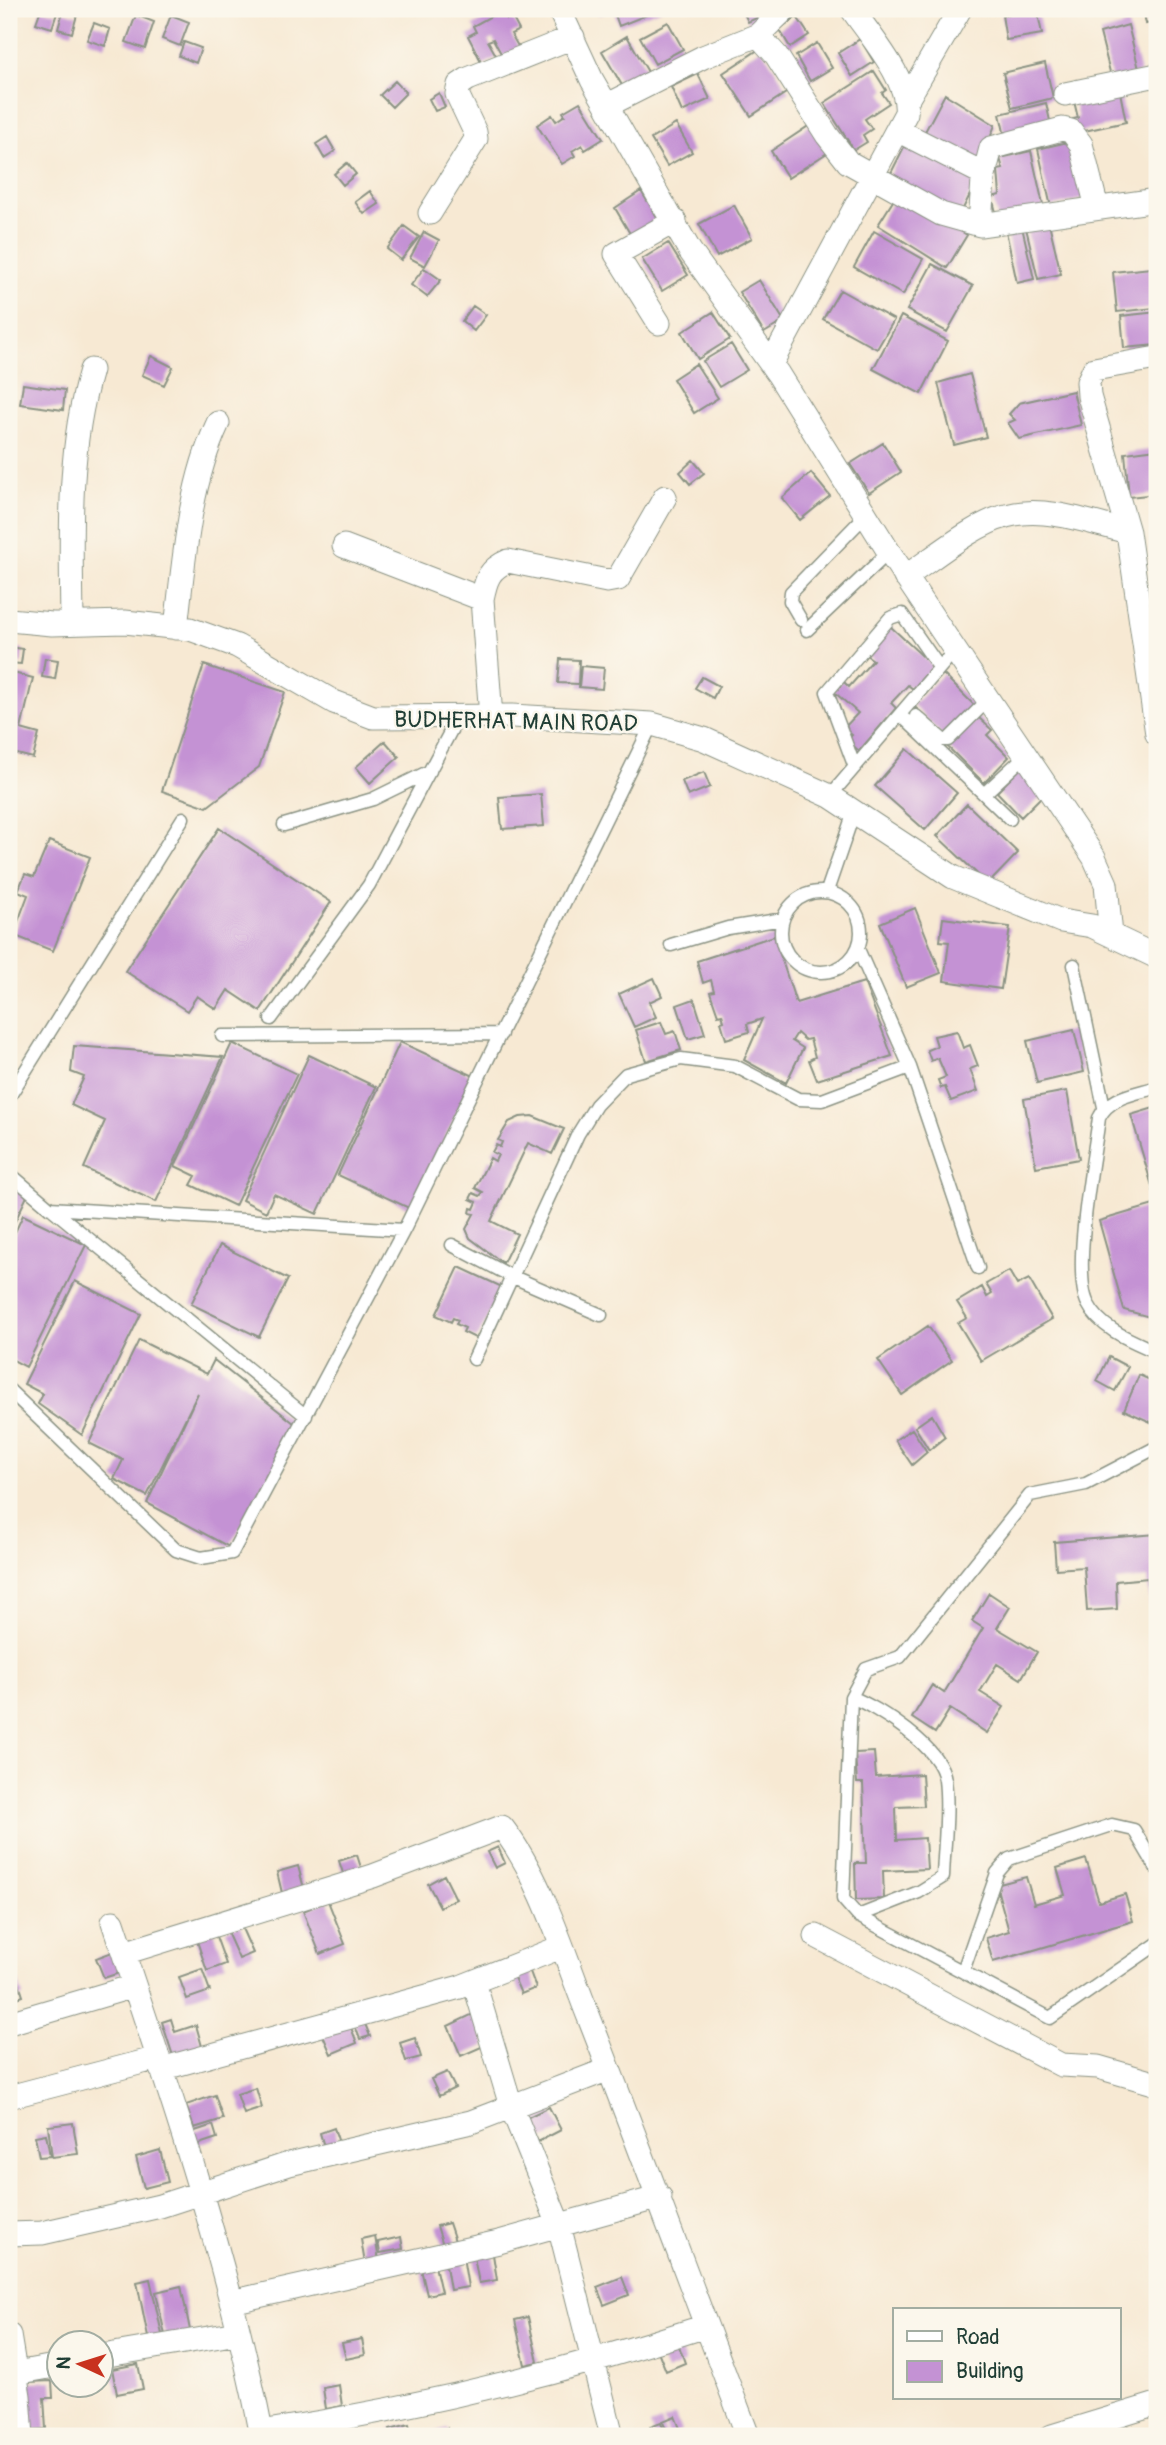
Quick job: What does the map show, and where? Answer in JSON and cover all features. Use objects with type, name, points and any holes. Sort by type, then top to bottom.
[{"type":"street","points":[[559,9],[592,80],[690,251],[771,364],[905,577],[947,659],[988,700],[1094,857],[1107,895],[1111,935]]},
{"type":"street","points":[[608,105],[703,57],[758,35],[785,9]]},
{"type":"street","points":[[771,364],[906,113],[907,100],[900,82],[852,9]]},
{"type":"street","points":[[907,100],[960,9]]},
{"type":"street","points":[[758,35],[776,55],[827,135],[848,162],[941,215],[980,225],[1157,200]]},
{"type":"street","points":[[430,213],[476,139],[457,94],[459,85],[573,37]]},
{"type":"street","points":[[1065,94],[1157,75]]},
{"type":"street","points":[[897,130],[984,174]]},
{"type":"street","points":[[980,225],[984,174],[990,148],[1062,130],[1071,131],[1081,144],[1097,208]]},
{"type":"street","points":[[659,323],[616,254],[675,221]]},
{"type":"street","points":[[1157,358],[1094,369],[1088,382],[1092,408],[1128,532],[1157,734]]},
{"type":"street","points":[[72,623],[70,483],[81,404],[92,370]]},
{"type":"street","points":[[178,617],[197,485],[207,446],[218,423]]},
{"type":"street","points":[[491,717],[482,599],[485,581],[494,567],[508,561],[607,581],[618,579],[665,497]]},
{"type":"street","points":[[905,577],[978,530],[1006,516],[1039,513],[1128,532]]},
{"type":"street","points":[[344,546],[482,599]]},
{"type":"street","name":"BUDHERHAT MAIN ROAD","points":[[9,620],[72,623],[178,617],[190,629],[237,646],[334,702],[373,717],[491,717],[652,724],[704,740],[830,796],[953,877],[1061,921],[1092,926],[1157,957]]},
{"type":"street","points":[[124,1953],[373,1876],[502,1827],[521,1852],[561,1947],[660,2197],[748,2436]]},
{"type":"street","points":[[113,1922],[201,2193],[231,2302],[262,2434],[358,2417],[594,2362],[706,2326]]},
{"type":"street","points":[[816,1937],[1061,2065],[1098,2067],[1157,2084]]},
{"type":"street","points":[[9,2097],[160,2063],[474,1982],[561,1947]]},
{"type":"street","points":[[474,1982],[511,2106],[559,2225],[612,2436]]},
{"type":"street","points":[[9,2023],[134,1986]]},
{"type":"street","points":[[9,2234],[42,2233],[160,2206],[289,2164],[471,2122],[609,2069]]},
{"type":"street","points":[[231,2302],[372,2273],[660,2197]]},
{"type":"street","points":[[116,2354],[238,2333]]},
{"type":"street","points":[[9,2335],[22,2436]]},
{"type":"street","points":[[16,2373],[46,2368]]},
{"type":"street","points":[[1052,2436],[1157,2404]]},
{"type":"lane","points":[[866,515],[791,592],[790,601],[804,625],[889,552]]},
{"type":"lane","points":[[830,796],[853,765],[947,659],[902,614],[890,618],[827,692],[853,765]]},
{"type":"lane","points":[[988,700],[948,740],[943,740],[911,718],[1010,819]]},
{"type":"lane","points":[[271,1019],[369,885],[457,719]]},
{"type":"lane","points":[[9,1390],[176,1549],[201,1558],[233,1553],[404,1230],[652,724]]},
{"type":"lane","points":[[984,793],[1026,755]]},
{"type":"lane","points":[[284,825],[373,799],[430,771]]},
{"type":"lane","points":[[827,891],[854,812]]},
{"type":"lane","points":[[9,1097],[183,818]]},
{"type":"lane","points":[[858,948],[839,968],[826,972],[801,966],[783,946],[783,919],[800,897],[827,891],[839,895],[857,912],[861,924],[858,948],[909,1067],[978,1268]]},
{"type":"lane","points":[[671,945],[728,928],[783,919]]},
{"type":"lane","points":[[1074,965],[1104,1107],[1099,1118],[1082,1255],[1087,1304],[1104,1325],[1157,1352]]},
{"type":"lane","points":[[222,1036],[501,1034]]},
{"type":"lane","points":[[474,1359],[510,1276],[578,1134],[596,1105],[626,1074],[681,1059],[735,1066],[798,1099],[822,1100],[909,1067]]},
{"type":"lane","points":[[1104,1107],[1157,1087]]},
{"type":"lane","points":[[9,1173],[306,1416]]},
{"type":"lane","points":[[50,1208],[404,1230]]},
{"type":"lane","points":[[452,1245],[510,1276],[601,1315]]},
{"type":"lane","points":[[1157,1447],[1086,1484],[1030,1495],[900,1657],[866,1669],[851,1697],[843,1899],[858,1916],[1050,2018],[1157,1944]]},
{"type":"lane","points":[[851,1697],[873,1705],[927,1747],[946,1777],[943,1877],[919,1892],[858,1916]]},
{"type":"lane","points":[[1157,1813],[1157,1825]]},
{"type":"lane","points":[[963,1971],[997,1873],[1009,1859],[1112,1825],[1135,1830],[1157,1869]]},
{"type":"building","points":[[41,9],[57,13],[52,28],[36,23]]},
{"type":"building","points":[[597,9],[613,9],[599,15]]},
{"type":"building","points":[[613,9],[662,9],[619,26]]},
{"type":"building","points":[[742,9],[776,9],[748,22]]},
{"type":"building","points":[[1037,9],[1042,34],[1006,40],[1002,15]]},
{"type":"building","points":[[1143,9],[1157,9],[1157,22],[1146,24]]},
{"type":"building","points":[[502,10],[507,19],[512,17],[519,30],[511,34],[519,48],[503,57],[493,39],[488,41],[497,57],[483,65],[468,36],[476,32],[473,26]]},
{"type":"building","points":[[63,11],[77,15],[72,33],[58,29]]},
{"type":"building","points":[[136,15],[154,22],[145,49],[126,42]]},
{"type":"building","points":[[171,15],[189,22],[180,46],[162,39]]},
{"type":"building","points":[[797,17],[809,35],[790,47],[779,29]]},
{"type":"building","points":[[668,22],[683,49],[655,64],[640,37]]},
{"type":"building","points":[[94,23],[110,29],[105,46],[87,40]]},
{"type":"building","points":[[1128,25],[1140,73],[1112,80],[1100,33]]},
{"type":"building","points":[[627,36],[648,72],[623,87],[602,51]]},
{"type":"building","points":[[860,39],[874,62],[852,76],[838,53]]},
{"type":"building","points":[[184,42],[201,48],[196,63],[179,56]]},
{"type":"building","points":[[817,43],[832,68],[810,81],[796,56]]},
{"type":"building","points":[[761,48],[789,91],[751,116],[723,73]]},
{"type":"building","points":[[1045,63],[1053,98],[1012,108],[1003,73]]},
{"type":"building","points":[[874,71],[886,90],[882,93],[889,103],[865,119],[872,129],[863,135],[867,142],[854,150],[824,103]]},
{"type":"building","points":[[698,74],[710,99],[682,112],[671,87]]},
{"type":"building","points":[[395,81],[406,93],[392,107],[380,95]]},
{"type":"building","points":[[1119,87],[1126,122],[1075,133],[1073,119],[1078,118],[1073,97]]},
{"type":"building","points":[[439,93],[445,107],[435,111],[429,99]]},
{"type":"building","points":[[945,94],[995,125],[978,169],[921,139]]},
{"type":"building","points":[[580,102],[603,139],[585,150],[582,145],[572,151],[575,156],[562,164],[537,125],[552,115],[556,121],[565,115],[563,112]]},
{"type":"building","points":[[1046,103],[1052,130],[1006,141],[1000,114]]},
{"type":"building","points":[[676,124],[692,152],[667,166],[651,139]]},
{"type":"building","points":[[810,125],[827,153],[788,178],[771,151]]},
{"type":"building","points":[[327,137],[335,151],[324,158],[316,144]]},
{"type":"building","points":[[1076,140],[1090,197],[1051,207],[1038,149]]},
{"type":"building","points":[[906,143],[978,178],[960,215],[888,179]]},
{"type":"building","points":[[1031,151],[1044,209],[998,220],[992,197],[1000,195],[998,170],[1003,169],[1000,158]]},
{"type":"building","points":[[347,163],[356,174],[343,185],[334,174]]},
{"type":"building","points":[[370,191],[379,204],[364,214],[355,202]]},
{"type":"building","points":[[641,191],[659,220],[632,237],[615,208]]},
{"type":"building","points":[[898,193],[967,235],[947,268],[878,225]]},
{"type":"building","points":[[734,205],[752,238],[717,257],[699,224]]},
{"type":"building","points":[[1049,223],[1061,274],[1038,279],[1026,228]]},
{"type":"building","points":[[404,226],[419,237],[401,260],[387,249]]},
{"type":"building","points":[[1022,227],[1034,279],[1017,283],[1006,231]]},
{"type":"building","points":[[874,231],[923,259],[903,295],[854,267]]},
{"type":"building","points":[[424,232],[439,240],[425,266],[410,258]]},
{"type":"building","points":[[668,243],[688,275],[662,291],[642,259]]},
{"type":"building","points":[[932,264],[973,286],[947,332],[907,310]]},
{"type":"building","points":[[424,268],[441,280],[427,297],[411,285]]},
{"type":"building","points":[[1151,268],[1155,308],[1117,312],[1113,272]]},
{"type":"building","points":[[759,280],[784,321],[764,333],[739,292]]},
{"type":"building","points":[[840,290],[894,320],[877,349],[823,319]]},
{"type":"building","points":[[473,306],[486,315],[474,331],[462,321]]},
{"type":"building","points":[[713,312],[730,339],[698,359],[682,332]]},
{"type":"building","points":[[1157,312],[1157,345],[1124,348],[1121,316]]},
{"type":"building","points":[[901,316],[948,341],[921,394],[873,369]]},
{"type":"building","points":[[731,344],[747,370],[719,387],[703,361]]},
{"type":"building","points":[[151,356],[173,367],[164,385],[142,375]]},
{"type":"building","points":[[696,364],[718,398],[694,413],[673,379]]},
{"type":"building","points":[[970,374],[986,437],[954,445],[938,383]]},
{"type":"building","points":[[23,384],[65,390],[63,410],[20,404]]},
{"type":"building","points":[[1073,391],[1081,425],[1019,439],[1008,423],[1015,420],[1009,414],[1019,403]]},
{"type":"building","points":[[883,443],[901,472],[869,493],[850,464]]},
{"type":"building","points":[[1157,449],[1157,494],[1129,497],[1125,453]]},
{"type":"building","points":[[693,460],[704,473],[690,484],[680,472]]},
{"type":"building","points":[[811,473],[830,496],[800,520],[782,498]]},
{"type":"building","points":[[9,519],[14,519],[12,546],[9,546]]},
{"type":"building","points":[[1157,553],[1157,583],[1154,583]]},
{"type":"building","points":[[890,626],[933,666],[913,689],[908,685],[891,703],[896,708],[859,751],[847,740],[852,735],[844,728],[858,713],[833,691],[842,680],[849,687],[873,660],[865,654]]},
{"type":"building","points":[[9,647],[23,649],[21,664],[9,663]]},
{"type":"building","points":[[45,658],[58,660],[55,679],[42,677]]},
{"type":"building","points":[[560,659],[579,660],[578,684],[558,683]]},
{"type":"building","points":[[204,665],[285,692],[259,767],[207,807],[162,791]]},
{"type":"building","points":[[581,666],[604,668],[602,689],[579,687]]},
{"type":"building","points":[[9,672],[33,678],[21,729],[39,734],[33,758],[9,752]]},
{"type":"building","points":[[943,674],[974,705],[943,736],[913,705]]},
{"type":"building","points":[[702,677],[719,686],[713,698],[695,688]]},
{"type":"building","points":[[978,717],[992,730],[987,735],[1009,757],[984,783],[948,747]]},
{"type":"building","points":[[385,741],[399,757],[370,783],[356,767]]},
{"type":"building","points":[[907,749],[957,793],[925,830],[875,786]]},
{"type":"building","points":[[1022,767],[1046,792],[1021,817],[997,792]]},
{"type":"building","points":[[704,772],[710,787],[688,796],[682,781]]},
{"type":"building","points":[[541,794],[544,826],[502,829],[499,797]]},
{"type":"building","points":[[967,804],[1018,853],[988,884],[937,836]]},
{"type":"building","points":[[219,828],[331,902],[260,1011],[228,990],[216,1009],[197,996],[187,1011],[125,971]]},
{"type":"building","points":[[49,841],[90,857],[53,951],[13,935],[28,895],[18,891],[25,874],[34,877]]},
{"type":"building","points":[[915,908],[941,973],[906,987],[880,923]]},
{"type":"building","points":[[943,918],[1010,927],[1001,989],[944,981],[949,942],[940,941]]},
{"type":"building","points":[[774,936],[796,1003],[864,982],[892,1056],[817,1080],[809,1060],[815,1057],[810,1039],[805,1040],[797,1033],[792,1041],[803,1048],[786,1083],[744,1060],[762,1019],[747,1024],[749,1032],[726,1039],[721,1022],[724,1021],[722,1014],[718,1015],[710,992],[714,991],[711,980],[703,983],[697,961]]},
{"type":"building","points":[[654,978],[662,996],[649,1002],[656,1017],[634,1027],[619,994]]},
{"type":"building","points":[[694,999],[705,1034],[688,1039],[677,1005]]},
{"type":"building","points":[[661,1022],[666,1034],[675,1031],[681,1050],[646,1061],[636,1030]]},
{"type":"building","points":[[1074,1030],[1084,1072],[1037,1083],[1027,1041]]},
{"type":"building","points":[[957,1031],[963,1048],[970,1045],[978,1066],[970,1069],[978,1091],[951,1101],[945,1087],[941,1088],[938,1080],[946,1077],[938,1058],[931,1061],[927,1050],[937,1046],[934,1036]]},
{"type":"building","points":[[400,1042],[474,1076],[411,1209],[338,1175]]},
{"type":"building","points":[[232,1043],[297,1074],[235,1206],[191,1185],[196,1176],[175,1166]]},
{"type":"building","points":[[74,1046],[223,1057],[156,1202],[84,1168],[105,1121],[71,1105],[84,1077],[71,1072]]},
{"type":"building","points":[[309,1055],[376,1087],[317,1214],[274,1194],[266,1212],[242,1200]]},
{"type":"building","points":[[1067,1091],[1079,1159],[1036,1167],[1024,1099]]},
{"type":"building","points":[[1157,1107],[1157,1203],[1131,1115]]},
{"type":"building","points":[[532,1116],[564,1129],[552,1154],[528,1143],[491,1221],[517,1234],[503,1263],[470,1238],[466,1229],[474,1214],[470,1213],[471,1208],[474,1209],[477,1202],[470,1199],[473,1193],[480,1196],[483,1192],[475,1188],[490,1158],[495,1161],[498,1155],[492,1152],[496,1145],[500,1147],[502,1142],[498,1140],[509,1122]]},
{"type":"building","points":[[9,1182],[29,1192],[9,1234]]},
{"type":"building","points":[[1157,1204],[1157,1319],[1124,1310],[1099,1221]]},
{"type":"building","points":[[23,1215],[86,1245],[26,1367],[9,1358],[9,1245]]},
{"type":"building","points":[[220,1245],[288,1279],[259,1337],[191,1304]]},
{"type":"building","points":[[459,1267],[502,1287],[477,1339],[463,1332],[465,1328],[456,1324],[458,1320],[453,1318],[451,1322],[436,1315]]},
{"type":"building","points":[[1009,1271],[1017,1285],[1029,1279],[1052,1319],[981,1361],[958,1323],[967,1318],[957,1302],[982,1287],[987,1297],[992,1294],[986,1284]]},
{"type":"building","points":[[75,1281],[141,1314],[82,1435],[38,1404],[43,1394],[24,1384]]},
{"type":"building","points":[[928,1326],[952,1360],[902,1395],[878,1360]]},
{"type":"building","points":[[139,1340],[207,1374],[214,1360],[299,1427],[229,1547],[147,1503],[198,1393],[147,1496],[114,1479],[123,1460],[89,1443]]},
{"type":"building","points":[[1109,1357],[1128,1367],[1115,1391],[1097,1381]]},
{"type":"building","points":[[1139,1375],[1157,1383],[1155,1424],[1124,1410]]},
{"type":"building","points":[[932,1415],[945,1437],[929,1450],[915,1427]]},
{"type":"building","points":[[912,1429],[927,1452],[912,1465],[895,1440]]},
{"type":"building","points":[[1157,1534],[1157,1606],[1150,1606],[1148,1578],[1116,1581],[1117,1609],[1087,1611],[1084,1567],[1056,1569],[1054,1542]]},
{"type":"building","points":[[989,1593],[1010,1607],[997,1628],[1037,1652],[1021,1679],[997,1664],[980,1692],[1004,1707],[987,1733],[950,1709],[935,1733],[912,1718],[932,1685],[944,1693],[983,1628],[972,1621]]},
{"type":"building","points":[[874,1752],[876,1777],[922,1774],[924,1806],[896,1807],[897,1840],[925,1838],[927,1869],[883,1871],[884,1899],[856,1900],[855,1863],[866,1863],[863,1783],[857,1783],[855,1753]]},
{"type":"building","points":[[498,1847],[505,1863],[495,1868],[487,1852]]},
{"type":"building","points":[[357,1855],[363,1874],[345,1879],[339,1861]]},
{"type":"building","points":[[1086,1859],[1099,1902],[1125,1894],[1133,1921],[993,1962],[986,1938],[1009,1931],[996,1885],[1026,1877],[1034,1904],[1065,1895],[1057,1868]]},
{"type":"building","points":[[298,1866],[305,1892],[283,1897],[277,1872]]},
{"type":"building","points":[[444,1875],[456,1899],[440,1907],[428,1884]]},
{"type":"building","points":[[328,1901],[345,1944],[320,1954],[303,1911]]},
{"type":"building","points":[[240,1924],[253,1953],[239,1959],[226,1930]]},
{"type":"building","points":[[214,1931],[226,1964],[207,1971],[196,1938]]},
{"type":"building","points":[[115,1951],[122,1972],[104,1978],[96,1958]]},
{"type":"building","points":[[202,1969],[210,1991],[187,1999],[179,1977]]},
{"type":"building","points":[[529,1969],[536,1988],[521,1994],[513,1975]]},
{"type":"building","points":[[17,1977],[23,1996],[14,1999],[9,1981]]},
{"type":"building","points":[[473,2014],[486,2045],[461,2056],[448,2026]]},
{"type":"building","points":[[171,2019],[175,2032],[196,2025],[203,2050],[174,2059],[162,2022]]},
{"type":"building","points":[[363,2019],[370,2036],[360,2039],[354,2023]]},
{"type":"building","points":[[348,2020],[357,2043],[331,2054],[321,2031]]},
{"type":"building","points":[[415,2038],[421,2057],[406,2061],[400,2043]]},
{"type":"building","points":[[447,2072],[455,2088],[439,2096],[431,2079]]},
{"type":"building","points":[[256,2088],[262,2108],[244,2114],[237,2094]]},
{"type":"building","points":[[215,2095],[223,2119],[194,2128],[186,2105]]},
{"type":"building","points":[[549,2107],[561,2130],[538,2142],[526,2118]]},
{"type":"building","points":[[73,2123],[78,2154],[52,2157],[48,2126]]},
{"type":"building","points":[[213,2125],[217,2138],[196,2145],[192,2132]]},
{"type":"building","points":[[334,2128],[340,2146],[325,2150],[320,2133]]},
{"type":"building","points":[[46,2134],[50,2156],[39,2157],[35,2136]]},
{"type":"building","points":[[160,2150],[168,2182],[144,2188],[136,2157]]},
{"type":"building","points":[[449,2223],[456,2244],[444,2248],[437,2226]]},
{"type":"building","points":[[375,2236],[379,2261],[365,2264],[361,2239]]},
{"type":"building","points":[[401,2237],[403,2249],[380,2253],[378,2242]]},
{"type":"building","points":[[492,2248],[497,2280],[479,2283],[473,2252]]},
{"type":"building","points":[[463,2257],[468,2287],[450,2290],[445,2260]]},
{"type":"building","points":[[435,2266],[441,2292],[427,2295],[421,2269]]},
{"type":"building","points":[[622,2277],[629,2295],[604,2305],[597,2287]]},
{"type":"building","points":[[150,2279],[163,2339],[149,2342],[137,2282]]},
{"type":"building","points":[[181,2286],[191,2335],[166,2340],[156,2292]]},
{"type":"building","points":[[528,2317],[538,2362],[525,2365],[515,2320]]},
{"type":"building","points":[[362,2339],[365,2355],[346,2359],[342,2343]]},
{"type":"building","points":[[678,2343],[685,2363],[666,2371],[658,2351]]},
{"type":"building","points":[[138,2364],[143,2389],[117,2394],[116,2368]]},
{"type":"building","points":[[46,2381],[46,2429],[27,2430],[28,2382]]},
{"type":"building","points":[[339,2385],[342,2406],[326,2409],[323,2388]]},
{"type":"building","points":[[675,2416],[681,2431],[669,2436],[663,2421]]},
{"type":"building","points":[[661,2422],[666,2436],[654,2436],[650,2426]]},
{"type":"building","points":[[409,2424],[412,2436],[392,2436],[390,2429]]},
{"type":"building","points":[[447,2428],[449,2436],[422,2436]]}]
